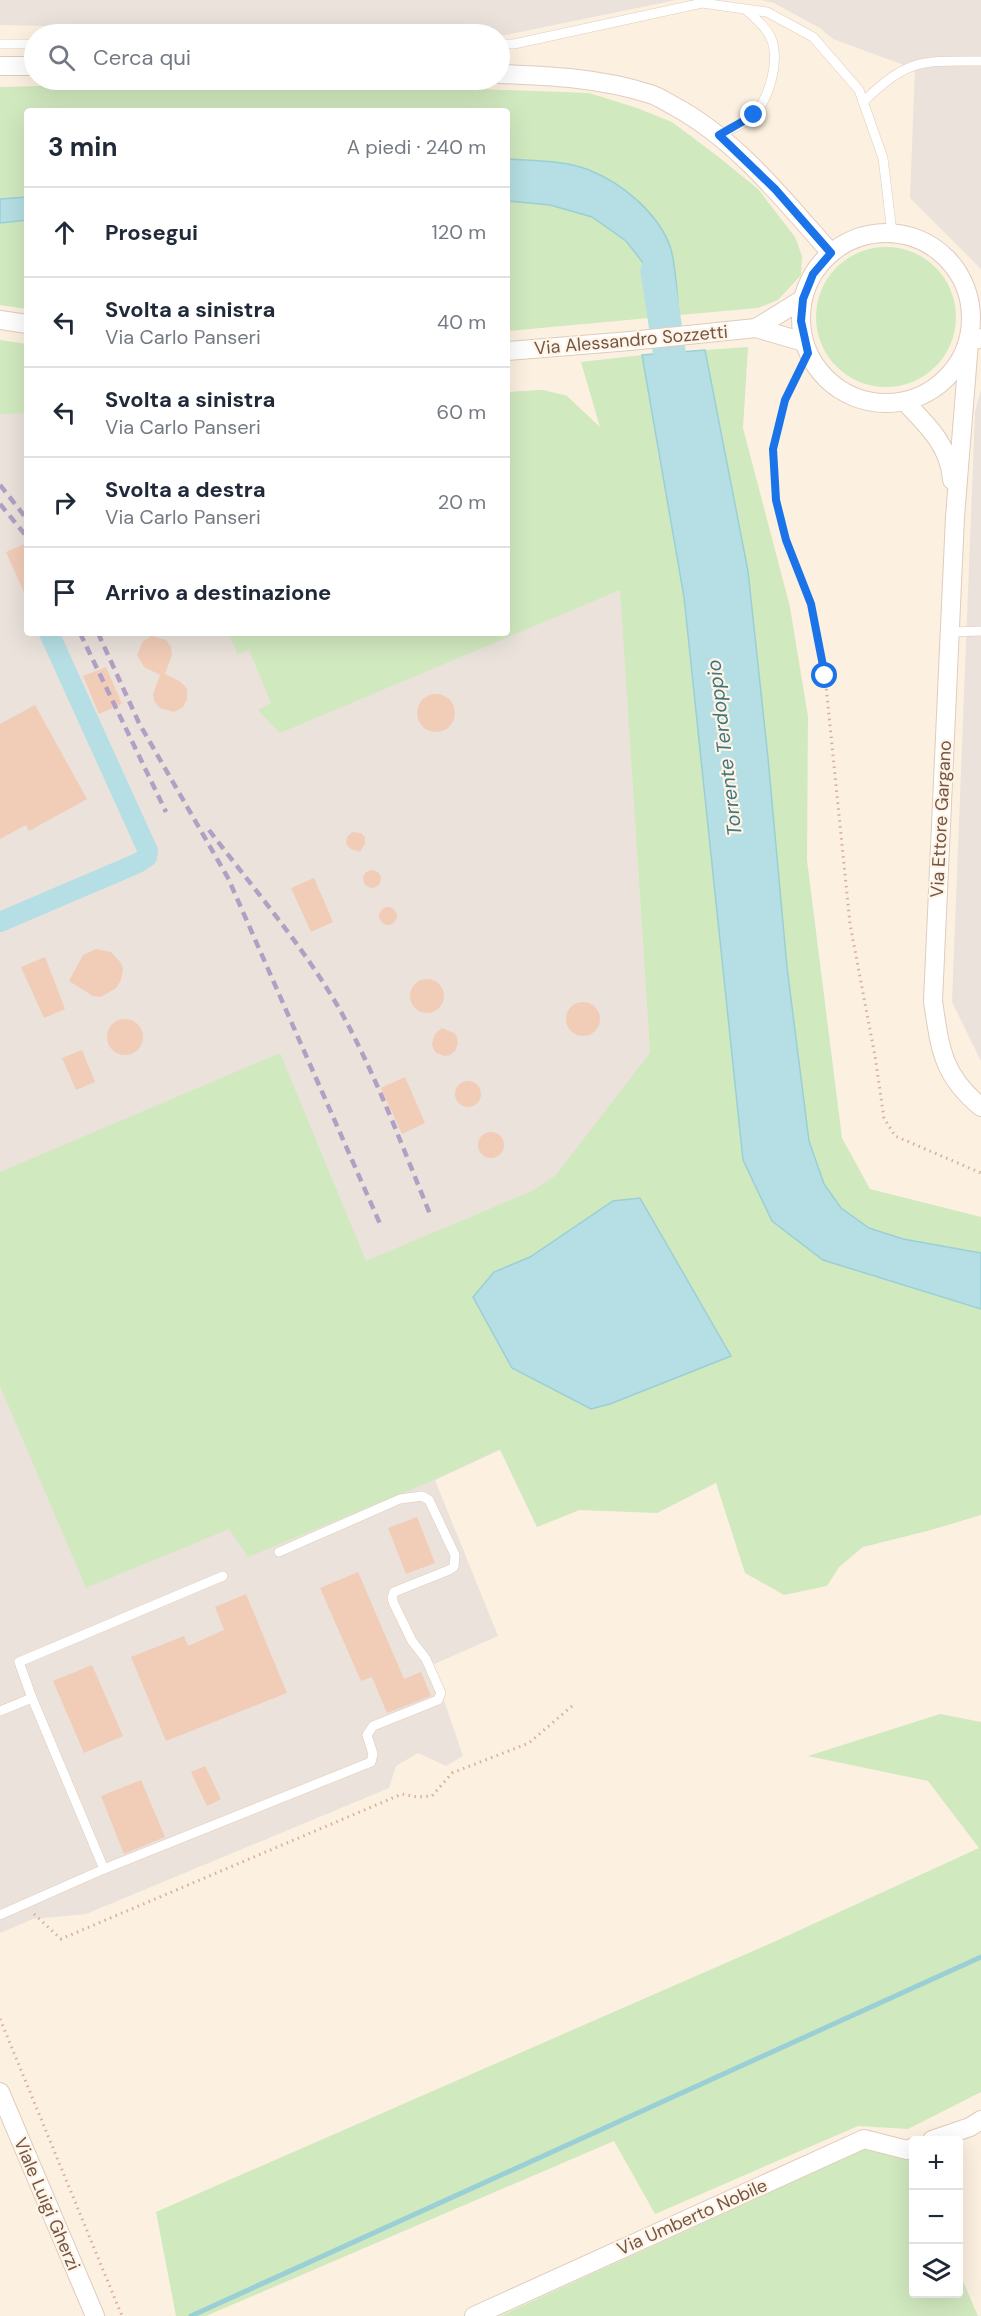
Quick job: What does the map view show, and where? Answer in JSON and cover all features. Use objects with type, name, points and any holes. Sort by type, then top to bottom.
[{"type":"street","points":[[0,66],[24,66]]},
{"type":"street","points":[[510,75],[600,81],[652,94],[719,135],[775,189],[831,253]]},
{"type":"street","points":[[892,233],[918,239],[940,252],[958,271],[975,299],[972,318],[975,340],[945,381],[927,394],[905,402],[875,403],[847,395],[824,377],[806,347],[801,321],[803,299],[813,274],[831,253],[850,241],[871,234],[892,233]]},
{"type":"street","name":"Via Alessandro Sozzetti","points":[[756,328],[803,299]]},
{"type":"street","points":[[0,320],[24,324]]},
{"type":"street","name":"Via Alessandro Sozzetti","points":[[510,351],[756,328],[806,347]]},
{"type":"street","name":"Via Ettore Gargano","points":[[975,340],[955,517],[933,1000],[939,1045],[954,1080],[981,1107]]},
{"type":"street","name":"Via Ettore Gargano","points":[[905,402],[937,435],[951,465],[955,517]]},
{"type":"street","name":"Viale Luigi Gherzi","points":[[0,2092],[95,2316]]},
{"type":"street","points":[[944,2136],[970,2127],[981,2120]]},
{"type":"street","name":"Via Umberto Nobile","points":[[474,2316],[864,2139],[909,2149]]},
{"type":"lane","points":[[510,43],[525,42],[702,3],[767,12],[813,37],[859,90],[883,158],[892,233]]},
{"type":"lane","points":[[719,135],[754,115],[769,90],[774,64],[771,39],[759,20],[744,9]]},
{"type":"lane","points":[[0,44],[24,44]]},
{"type":"lane","points":[[863,102],[882,84],[902,70],[925,61],[981,62]]},
{"type":"lane","points":[[950,632],[981,631]]},
{"type":"lane","points":[[0,1915],[104,1869],[371,1762],[373,1754],[367,1735],[373,1726],[438,1700],[441,1693],[440,1687],[426,1659],[412,1641],[392,1598],[394,1592],[454,1568],[455,1555],[429,1500],[422,1496],[400,1499],[279,1552]]},
{"type":"lane","points":[[104,1869],[19,1662],[223,1576]]},
{"type":"lane","points":[[0,1711],[32,1698]]},
{"type":"path","points":[[806,347],[785,400],[773,449],[776,500],[786,540],[811,604],[825,676],[850,924],[875,1056],[884,1118],[895,1136],[981,1173]]},
{"type":"path","points":[[24,1904],[61,1939],[402,1794],[417,1797],[432,1796],[452,1773],[529,1743],[572,1706]]},
{"type":"path","points":[[0,2019],[122,2316]]},
{"type":"shaded area","points":[[0,0],[676,0],[510,34],[510,24],[0,25]]},
{"type":"shaded area","points":[[761,0],[981,0],[981,269],[910,198],[915,69],[833,39],[820,28],[774,3]]},
{"type":"shaded area","points":[[0,353],[24,358],[24,636],[510,636],[510,392],[543,390],[567,396],[612,462],[650,1053],[801,1420],[537,1527],[500,1450],[435,1480],[498,1636],[432,1665],[463,1756],[446,1766],[418,1753],[396,1766],[389,1788],[86,1914],[33,1919],[0,1933]]},
{"type":"shaded area","points":[[981,390],[981,1061],[952,1002],[975,412]]},
{"type":"green space","points":[[24,86],[24,90],[506,90],[589,93],[672,122],[758,189],[795,237],[802,256],[801,275],[778,300],[758,308],[679,315],[670,247],[554,163],[510,159],[510,108],[24,108],[24,197],[0,199],[0,87]]},
{"type":"green space","points":[[510,201],[550,205],[592,217],[626,241],[644,264],[649,318],[510,331]]},
{"type":"green space","points":[[24,220],[24,309],[0,305],[0,223]]},
{"type":"green space","points":[[886,247],[913,252],[935,268],[951,290],[956,317],[951,344],[935,366],[913,382],[886,387],[859,382],[837,366],[821,344],[816,317],[821,290],[837,268],[859,252]]},
{"type":"green space","points":[[0,340],[24,344],[24,413],[0,414]]},
{"type":"green space","points":[[748,347],[743,428],[790,607],[808,717],[807,860],[842,1138],[870,1189],[981,1217],[981,1253],[903,1239],[869,1228],[841,1208],[824,1184],[809,1141],[787,967],[748,571],[705,350]]},
{"type":"green space","points":[[642,355],[684,597],[743,1160],[823,1260],[981,1309],[981,1515],[863,1547],[839,1567],[827,1586],[784,1595],[745,1573],[716,1483],[657,1513],[579,1510],[537,1527],[500,1449],[434,1480],[248,1557],[229,1529],[86,1588],[0,1386],[0,1172],[280,1053],[366,1261],[532,1191],[555,1176],[650,1053],[620,590],[280,733],[258,710],[271,703],[249,650],[237,654],[230,636],[510,636],[510,392],[543,390],[567,396],[600,427],[581,362]],"holes":[[[530,1257],[731,1356],[610,1404],[591,1409],[512,1368],[494,1272]]]},
{"type":"green space","points":[[940,1714],[981,1722],[981,2092],[908,2129],[858,2126],[655,2214],[614,2141],[206,2316],[176,2316],[156,2212],[776,1941],[979,1848],[928,1781],[808,1756]]},
{"type":"green space","points":[[864,2149],[909,2158],[909,2298],[963,2298],[963,2281],[978,2316],[500,2316]]},
{"type":"water","points":[[510,159],[569,164],[589,170],[614,183],[637,200],[656,222],[670,246],[675,270],[679,315],[649,318],[644,264],[626,241],[592,217],[550,205],[510,201]]},
{"type":"water","points":[[24,197],[24,220],[0,223],[0,199]]},
{"type":"water","points":[[705,350],[748,571],[787,967],[809,1141],[824,1184],[841,1208],[869,1228],[903,1239],[981,1253],[981,1309],[823,1260],[772,1221],[743,1160],[684,597],[642,355]]},
{"type":"water","points":[[640,1198],[731,1356],[610,1404],[591,1409],[512,1368],[473,1297],[494,1272],[530,1257],[613,1201]]},
{"type":"building","points":[[24,544],[24,592],[6,552]]},
{"type":"building","points":[[152,636],[166,640],[171,647],[172,655],[165,674],[181,682],[187,689],[187,699],[183,707],[174,712],[160,708],[154,701],[153,694],[160,675],[144,667],[137,655],[143,641]]},
{"type":"building","points":[[106,667],[122,704],[99,714],[83,676]]},
{"type":"building","points":[[436,694],[449,700],[455,713],[449,726],[436,732],[423,726],[417,713],[423,700]]},
{"type":"building","points":[[35,705],[87,799],[29,831],[26,825],[0,839],[0,724]]},
{"type":"building","points":[[352,832],[361,833],[365,837],[365,843],[360,852],[351,849],[346,844],[347,837]]},
{"type":"building","points":[[372,870],[379,872],[381,879],[379,886],[372,888],[365,886],[363,879],[365,872]]},
{"type":"building","points":[[314,878],[333,922],[311,932],[291,888]]},
{"type":"building","points":[[388,907],[394,910],[397,916],[394,922],[388,925],[382,922],[379,916],[382,910]]},
{"type":"building","points":[[96,949],[111,952],[121,963],[123,969],[121,980],[116,988],[101,997],[93,996],[69,981],[83,955]]},
{"type":"building","points":[[45,957],[65,1009],[44,1018],[21,967]]},
{"type":"building","points":[[427,979],[439,984],[444,996],[439,1008],[427,1013],[415,1008],[410,996],[415,984]]},
{"type":"building","points":[[583,1002],[595,1007],[600,1019],[595,1031],[583,1036],[571,1031],[566,1019],[571,1007]]},
{"type":"building","points":[[125,1019],[138,1024],[143,1037],[138,1050],[125,1055],[112,1050],[107,1037],[112,1024]]},
{"type":"building","points":[[442,1028],[454,1033],[458,1043],[455,1051],[445,1056],[436,1053],[432,1043],[435,1034]]},
{"type":"building","points":[[82,1050],[95,1082],[76,1090],[62,1058]]},
{"type":"building","points":[[405,1077],[425,1123],[402,1134],[381,1088]]},
{"type":"building","points":[[468,1081],[477,1085],[481,1094],[477,1103],[468,1107],[459,1103],[455,1094],[459,1085]]},
{"type":"building","points":[[491,1132],[500,1136],[504,1145],[500,1154],[491,1158],[482,1154],[478,1145],[482,1136]]},
{"type":"building","points":[[417,1517],[435,1563],[406,1574],[388,1528]]},
{"type":"building","points":[[358,1572],[404,1679],[421,1672],[431,1696],[387,1713],[372,1677],[361,1681],[320,1588]]},
{"type":"building","points":[[246,1594],[287,1693],[166,1741],[131,1657],[184,1636],[188,1646],[224,1630],[215,1607]]},
{"type":"building","points":[[92,1665],[123,1736],[84,1753],[53,1681]]},
{"type":"building","points":[[205,1766],[221,1799],[207,1806],[191,1772]]},
{"type":"building","points":[[141,1780],[165,1837],[124,1854],[101,1796]]},
{"type":"waterway","name":"Torrente Terdoppio","points":[[657,271],[676,397]]},
{"type":"waterway","points":[[0,922],[138,863],[147,857],[148,851],[50,636]]},
{"type":"waterway","points":[[191,2316],[981,1957]]},
{"type":"railway","points":[[0,485],[24,515]]},
{"type":"railway","points":[[0,504],[24,533]]},
{"type":"railway","points":[[81,636],[166,812]]},
{"type":"railway","points":[[99,636],[139,723],[228,878],[381,1226]]},
{"type":"railway","points":[[209,830],[311,963],[340,1010],[377,1085],[430,1214]]},
{"type":"route","points":[[754,115],[719,135],[775,189],[831,253],[813,274],[803,299],[801,321],[808,353],[785,400],[773,449],[776,500],[786,540],[811,604],[825,676]]}]
